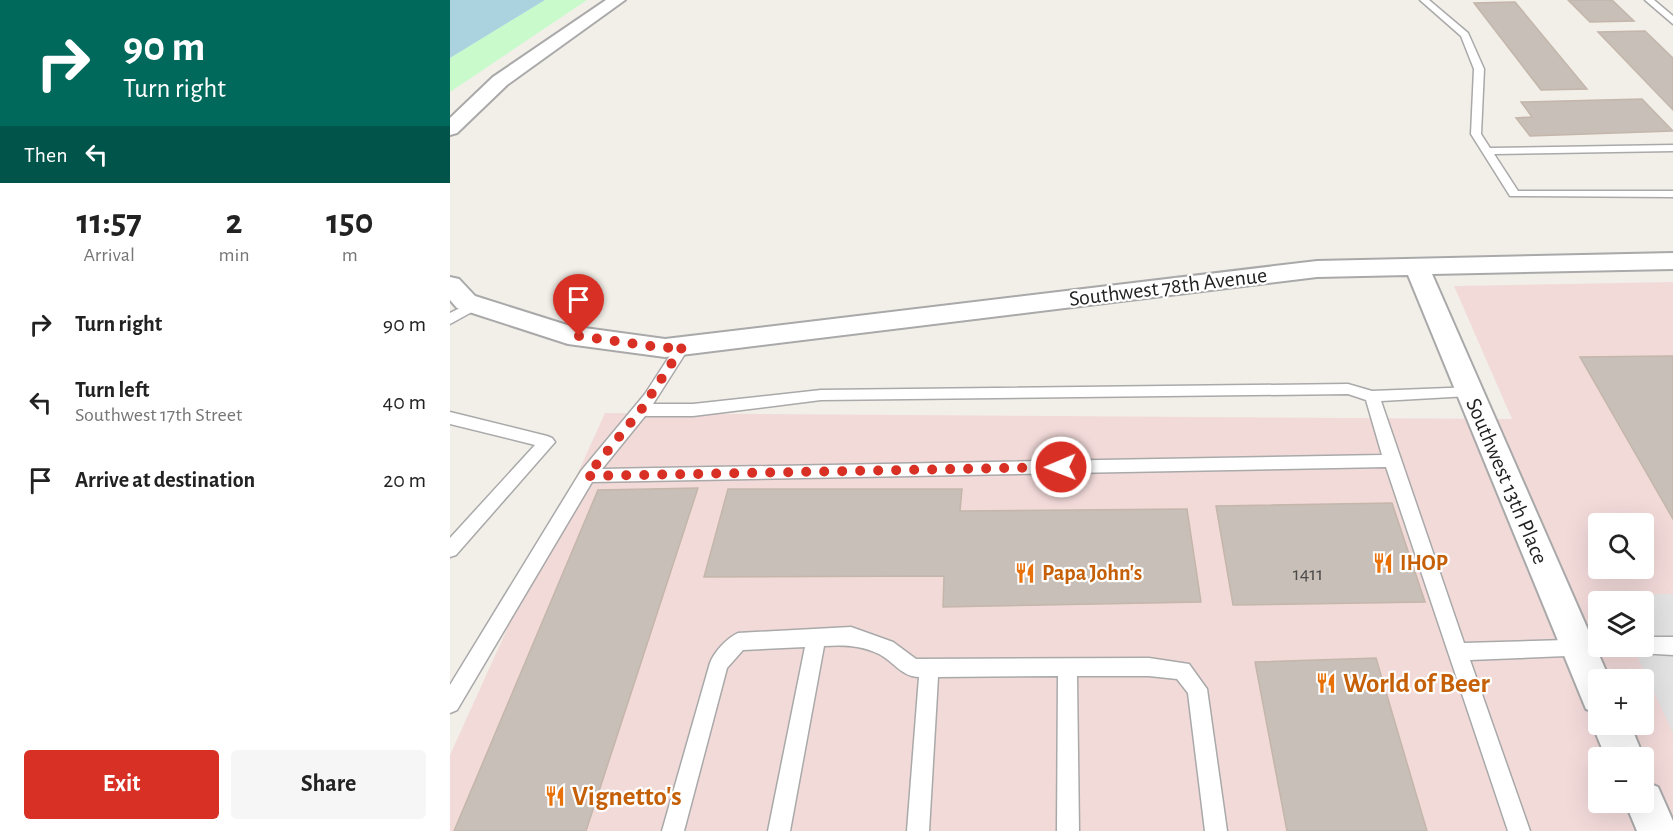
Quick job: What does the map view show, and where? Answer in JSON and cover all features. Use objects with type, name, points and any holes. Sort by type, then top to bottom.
[{"type":"street","points":[[450,129],[500,81],[617,0]]},
{"type":"street","name":"Southwest 78th Avenue","points":[[474,305],[568,335],[674,347],[1317,269],[1673,261]]},
{"type":"street","name":"Southwest 13th Place","points":[[1416,266],[1588,671]]},
{"type":"street","points":[[450,285],[466,302],[474,305]]},
{"type":"street","points":[[1649,813],[1657,831]]},
{"type":"lane","points":[[1424,0],[1465,35],[1479,69],[1476,134],[1515,194],[1673,194]]},
{"type":"lane","points":[[1649,0],[1673,21]]},
{"type":"lane","points":[[1487,151],[1673,148]]},
{"type":"lane","points":[[450,319],[474,305]]},
{"type":"lane","points":[[450,703],[587,476],[641,410],[674,347]]},
{"type":"lane","points":[[641,410],[693,410],[821,395],[1348,389],[1372,396],[1469,391]]},
{"type":"lane","points":[[1372,396],[1392,461],[1519,831]]},
{"type":"lane","points":[[450,418],[547,442],[450,550]]},
{"type":"lane","points":[[587,476],[1392,461]]},
{"type":"lane","points":[[673,831],[719,663],[738,642],[851,636],[886,648],[913,668],[1149,667],[1182,670],[1197,688],[1216,831]]},
{"type":"lane","points":[[779,831],[816,638]]},
{"type":"lane","points":[[1654,646],[1673,646]]},
{"type":"lane","points":[[1458,652],[1588,648]]},
{"type":"lane","points":[[918,831],[929,667]]},
{"type":"lane","points":[[1067,667],[1068,831]]},
{"type":"shaded area","points":[[1673,282],[1673,831],[450,831],[450,755],[605,413],[1512,419],[1454,286]]},
{"type":"shaded area","points":[[1654,594],[1673,594],[1673,733],[1654,692],[1654,669],[1643,669],[1638,657],[1654,657]]},
{"type":"green space","points":[[545,0],[587,0],[450,92],[450,58]]},
{"type":"water","points":[[450,0],[545,0],[450,58]]},
{"type":"building","points":[[1568,0],[1612,0],[1634,21],[1590,22]]},
{"type":"building","points":[[1515,2],[1587,89],[1541,90],[1474,3]]},
{"type":"building","points":[[1645,31],[1673,58],[1673,110],[1598,32]]},
{"type":"building","points":[[1642,99],[1673,131],[1530,136],[1516,118],[1532,117],[1521,102]]},
{"type":"building","points":[[1673,356],[1673,519],[1580,357]]},
{"type":"building","points":[[698,488],[586,831],[454,831],[598,490]]},
{"type":"building","points":[[728,489],[962,489],[960,511],[1187,509],[1201,602],[943,607],[944,576],[704,577]]},
{"type":"building","points":[[1392,503],[1425,602],[1233,605],[1216,506]]},
{"type":"building","points":[[1376,658],[1427,831],[1287,831],[1255,662]]},
{"type":"place","name":"IHOP","points":[[1383,563]]},
{"type":"place","name":"Papa John's","points":[[1025,573]]},
{"type":"place","name":"World of Beer","points":[[1326,683]]},
{"type":"place","name":"Vignetto's","points":[[555,796]]},
{"type":"route","points":[[579,336],[665,348],[683,346],[674,364],[641,410],[587,476],[1061,467]]}]
